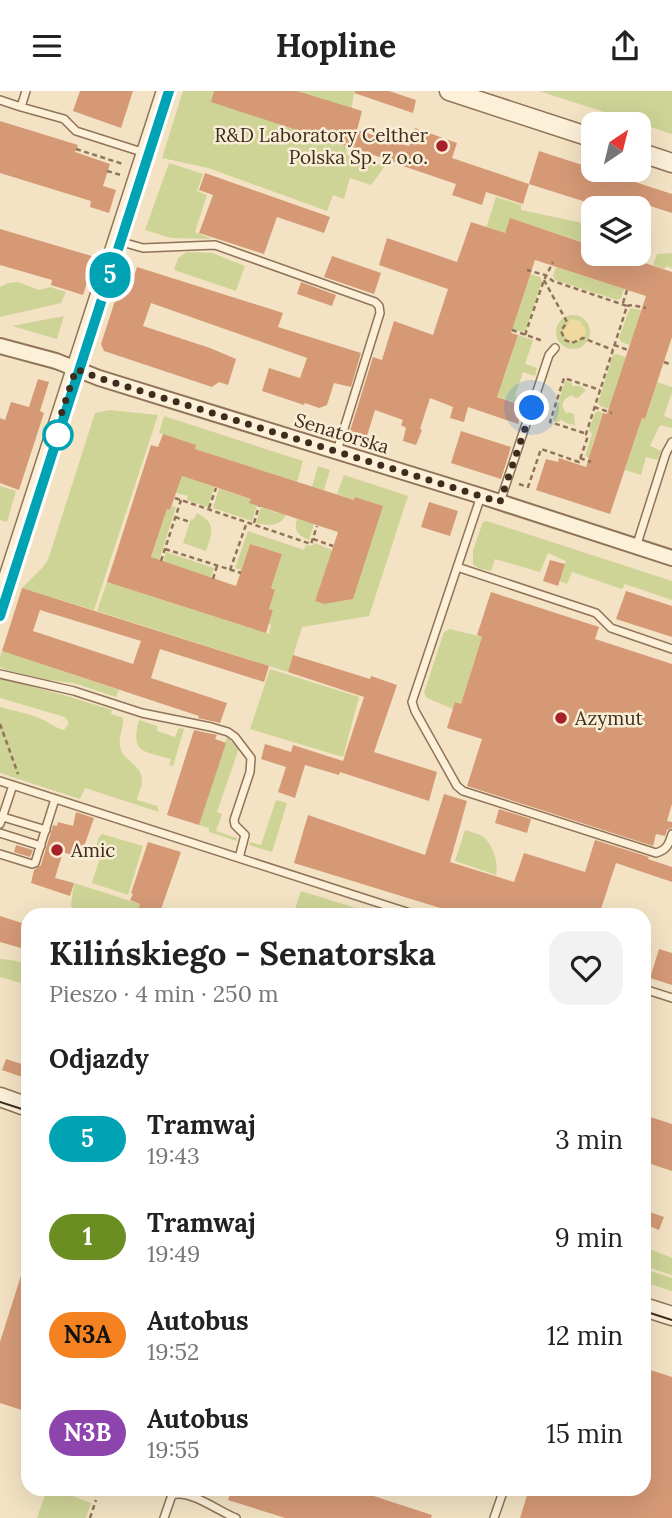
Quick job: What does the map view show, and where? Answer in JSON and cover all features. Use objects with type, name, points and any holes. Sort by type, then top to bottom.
[{"type":"street","points":[[0,603],[166,91]]},
{"type":"street","points":[[449,91],[581,134]]},
{"type":"street","points":[[651,156],[672,163]]},
{"type":"street","name":"Senatorska","points":[[0,346],[56,361],[99,378],[672,558]]},
{"type":"street","points":[[0,1097],[21,1104]]},
{"type":"street","points":[[651,1309],[672,1316]]},
{"type":"lane","points":[[21,107],[26,91]]},
{"type":"lane","points":[[0,100],[64,119],[76,131],[146,153]]},
{"type":"lane","points":[[117,240],[143,249],[215,245],[375,302],[380,313],[336,451]]},
{"type":"lane","points":[[500,502],[549,355],[555,348]]},
{"type":"lane","points":[[636,547],[666,453],[672,442]]},
{"type":"lane","points":[[481,496],[412,702],[457,786],[463,791],[656,853],[665,849],[672,834]]},
{"type":"lane","points":[[457,567],[596,613],[611,628],[672,649]]},
{"type":"lane","points":[[0,674],[74,691],[142,713],[232,734],[251,758],[250,772],[234,820],[235,825],[245,835],[239,858]]},
{"type":"lane","points":[[0,781],[394,908]]},
{"type":"lane","points":[[13,785],[1,820],[46,830]]},
{"type":"lane","points":[[0,854],[32,864],[36,860],[55,799]]},
{"type":"lane","points":[[0,834],[41,846]]},
{"type":"lane","points":[[651,991],[672,998]]},
{"type":"lane","points":[[164,1518],[172,1496]]},
{"type":"lane","points":[[188,1496],[236,1518]]},
{"type":"lane","points":[[494,1518],[502,1496]]},
{"type":"path","points":[[76,149],[126,166]]},
{"type":"path","points":[[107,171],[123,176]]},
{"type":"path","points":[[525,335],[553,262]]},
{"type":"path","points":[[527,270],[625,305],[646,308]]},
{"type":"path","points":[[546,279],[567,322],[562,328],[560,338],[572,343],[583,338],[613,350]]},
{"type":"path","points":[[508,480],[528,487],[541,449],[579,462],[613,350],[628,287]]},
{"type":"path","points":[[512,330],[546,342]]},
{"type":"path","points":[[614,345],[628,350]]},
{"type":"path","points":[[664,362],[672,365]]},
{"type":"path","points":[[586,434],[550,422],[564,378],[600,390]]},
{"type":"path","points":[[594,407],[612,413]]},
{"type":"path","points":[[580,458],[592,462]]},
{"type":"path","points":[[209,509],[216,488]]},
{"type":"path","points":[[174,499],[311,544],[317,526]]},
{"type":"path","points":[[161,562],[181,500]]},
{"type":"path","points":[[253,524],[259,506]]},
{"type":"path","points":[[175,517],[190,521]]},
{"type":"path","points":[[230,570],[247,522]]},
{"type":"path","points":[[313,539],[333,546]]},
{"type":"path","points":[[165,549],[240,573]]},
{"type":"path","points":[[213,579],[217,566]]},
{"type":"path","points":[[0,724],[18,774],[30,791]]},
{"type":"path","points":[[90,1518],[96,1500]]},
{"type":"green space","points":[[183,91],[354,91],[346,154],[385,166],[371,185],[350,178],[344,199],[333,195],[327,211],[208,168],[162,158]]},
{"type":"green space","points":[[539,91],[672,91],[672,134],[651,127],[651,112],[604,112]]},
{"type":"green space","points":[[169,163],[203,174],[197,191],[207,195],[195,232],[212,239],[171,238],[145,230]]},
{"type":"green space","points":[[496,197],[521,205],[521,210],[581,223],[581,241],[509,221],[462,363],[504,377],[518,335],[533,340],[525,364],[537,368],[535,376],[523,372],[515,396],[528,401],[526,406],[439,377]]},
{"type":"green space","points":[[187,252],[212,253],[245,266],[236,291],[174,270],[178,258]]},
{"type":"green space","points":[[672,253],[672,268],[666,266],[664,269],[653,265],[657,254]]},
{"type":"green space","points":[[556,267],[624,289],[621,298],[617,300],[555,280],[553,276]]},
{"type":"green space","points":[[530,274],[540,277],[542,281],[526,330],[522,332],[512,329]]},
{"type":"green space","points":[[18,282],[39,290],[50,287],[66,292],[61,303],[0,317],[0,287]]},
{"type":"green space","points":[[630,308],[641,310],[630,345],[621,342],[619,338]]},
{"type":"green space","points":[[573,315],[585,320],[590,332],[585,344],[573,349],[561,344],[556,332],[561,320]]},
{"type":"green space","points":[[64,316],[57,339],[12,326]]},
{"type":"green space","points":[[613,355],[626,357],[613,396],[613,410],[598,403]]},
{"type":"green space","points":[[565,381],[586,390],[578,398],[572,395],[565,399],[562,405],[566,414],[574,414],[575,425],[561,420],[555,422],[553,419]]},
{"type":"green space","points":[[657,382],[672,387],[664,416],[672,419],[672,428],[660,425],[650,446],[661,451],[658,460],[646,457],[641,475],[625,470]]},
{"type":"green space","points":[[109,410],[158,415],[94,610],[22,588],[48,560],[95,413]]},
{"type":"green space","points":[[598,411],[603,413],[592,446],[592,460],[585,456],[592,434],[589,430]]},
{"type":"green space","points":[[164,416],[303,461],[297,482],[195,449],[195,445],[159,433]]},
{"type":"green space","points":[[318,466],[330,470],[324,490],[312,487]]},
{"type":"green space","points":[[344,475],[408,496],[369,616],[302,627],[288,672],[97,611],[107,582],[269,634],[273,610],[269,609],[275,590],[271,588],[282,554],[250,544],[241,570],[235,568],[248,531],[304,550],[306,545],[312,546],[314,543],[332,550],[315,601],[324,604],[352,599],[382,506],[337,494]]},
{"type":"green space","points":[[182,476],[214,487],[208,507],[176,493]]},
{"type":"green space","points":[[0,486],[16,491],[7,522],[0,520]]},
{"type":"green space","points":[[219,489],[251,499],[250,503],[257,506],[252,521],[213,508]]},
{"type":"green space","points":[[172,506],[176,507],[159,561],[151,558],[167,509],[170,510]]},
{"type":"green space","points":[[261,507],[278,513],[287,512],[279,523],[256,523]]},
{"type":"green space","points":[[197,513],[208,521],[211,529],[206,551],[183,543],[191,519],[194,519]]},
{"type":"green space","points":[[297,519],[314,524],[309,540],[298,532]]},
{"type":"green space","points":[[487,521],[672,581],[672,600],[625,584],[622,589],[572,572],[567,584],[559,581],[566,561],[548,553],[540,572],[495,559],[491,571],[478,568],[473,564],[473,550],[483,522]]},
{"type":"green space","points":[[166,552],[214,568],[211,578],[163,562]]},
{"type":"green space","points":[[450,629],[482,637],[461,704],[455,702],[453,709],[427,698],[424,693],[444,632]]},
{"type":"green space","points":[[2,651],[119,690],[116,697],[74,683],[6,670],[0,667]]},
{"type":"green space","points":[[270,669],[359,697],[343,757],[250,729]]},
{"type":"green space","points":[[0,678],[112,710],[111,714],[123,718],[120,743],[122,751],[142,777],[137,800],[157,806],[159,812],[85,788],[80,799],[0,773],[0,707],[39,718],[64,730],[69,723],[65,717],[0,698]]},
{"type":"green space","points":[[139,720],[157,726],[157,731],[175,737],[179,728],[184,729],[173,766],[169,765],[171,759],[146,752],[138,745],[136,739]]},
{"type":"green space","points":[[227,737],[238,751],[217,812],[222,814],[216,831],[237,838],[237,841],[209,832],[209,828],[199,825]]},
{"type":"green space","points":[[276,800],[287,803],[272,852],[249,845],[250,842],[261,845]]},
{"type":"green space","points":[[465,830],[482,836],[489,843],[496,860],[496,875],[455,861]]},
{"type":"green space","points":[[102,834],[143,846],[128,895],[92,883],[99,861],[94,852]]},
{"type":"green space","points":[[74,883],[140,904],[139,908],[72,908]]},
{"type":"green space","points":[[301,891],[356,908],[295,908]]},
{"type":"green space","points":[[0,959],[21,963],[21,983],[0,977]]},
{"type":"green space","points":[[651,1250],[672,1258],[672,1275],[651,1268]]},
{"type":"green space","points":[[651,1271],[672,1278],[672,1291],[651,1284]]},
{"type":"green space","points":[[45,1496],[72,1496],[91,1503],[86,1518],[37,1518]]},
{"type":"sand","points":[[570,319],[580,321],[586,330],[585,336],[575,342],[568,340],[563,334]]},
{"type":"building","points":[[80,91],[133,91],[121,128],[73,111]]},
{"type":"building","points":[[214,91],[297,91],[362,111],[357,130],[409,146],[415,128],[457,143],[452,158],[529,184],[523,204],[486,192],[482,205],[452,195],[456,184],[211,102]]},
{"type":"building","points":[[389,91],[416,100],[413,113],[354,93]]},
{"type":"building","points":[[0,121],[78,145],[75,152],[110,164],[103,186],[116,190],[109,213],[90,207],[91,201],[0,173]]},
{"type":"building","points":[[539,151],[581,165],[581,182],[635,182],[672,194],[672,213],[651,206],[651,196],[581,196],[581,200],[529,184]]},
{"type":"building","points":[[205,173],[330,217],[324,233],[277,217],[264,254],[199,233],[213,195],[199,190]]},
{"type":"building","points":[[510,218],[581,242],[581,266],[651,265],[672,272],[672,337],[610,514],[536,490],[546,459],[558,462],[559,458],[586,467],[603,413],[607,414],[646,296],[535,260],[511,333],[518,335],[497,397],[524,406],[518,424],[468,407],[464,422],[450,418],[453,407],[430,398],[416,445],[403,441],[406,428],[401,425],[403,420],[375,410],[367,436],[350,431],[373,357],[382,360],[394,321],[433,335],[448,289],[379,265],[387,238],[457,262],[471,222],[505,233]]},
{"type":"building","points":[[0,229],[95,257],[83,295],[51,285],[52,280],[0,265]]},
{"type":"building","points":[[332,256],[381,273],[374,294],[324,277]]},
{"type":"building","points":[[137,267],[283,313],[278,327],[361,353],[351,387],[334,383],[327,405],[319,408],[262,391],[269,368],[300,378],[307,358],[151,303],[143,326],[236,359],[228,385],[219,382],[212,387],[104,351],[101,344],[123,276],[133,279]]},
{"type":"building","points":[[301,282],[336,295],[332,306],[297,294]]},
{"type":"building","points":[[38,379],[49,382],[40,411],[44,413],[19,490],[0,483],[0,418],[5,420],[11,402],[29,407]]},
{"type":"building","points":[[461,431],[511,447],[501,479],[451,463]]},
{"type":"building","points":[[163,434],[196,445],[195,449],[354,500],[355,497],[383,506],[353,599],[324,604],[315,601],[338,532],[249,503],[251,499],[182,476],[170,510],[167,509],[151,557],[236,586],[250,544],[282,554],[271,588],[275,590],[269,609],[273,610],[266,633],[107,582],[151,445],[158,447]]},
{"type":"building","points":[[429,502],[458,511],[450,536],[421,527]]},
{"type":"building","points":[[550,560],[565,564],[558,586],[543,581]]},
{"type":"building","points":[[22,588],[269,666],[264,682],[160,649],[151,678],[227,703],[220,723],[198,718],[199,716],[2,651]],"holes":[[[40,610],[141,641],[133,664],[33,631]]]},
{"type":"building","points":[[626,591],[672,606],[672,637],[616,619]]},
{"type":"building","name":"Azymut","points":[[491,592],[599,627],[595,639],[672,664],[672,804],[667,821],[672,822],[672,828],[667,830],[665,836],[656,834],[653,846],[467,786],[482,739],[447,728],[455,702],[461,704],[482,637],[477,635]]},
{"type":"building","points":[[293,655],[397,685],[374,752],[437,772],[429,801],[340,772],[339,775],[305,765],[295,798],[278,792],[286,767],[261,759],[265,744],[291,752],[293,745],[343,761],[364,697],[288,672]]},
{"type":"building","points":[[194,730],[217,735],[215,739],[226,743],[199,825],[167,815]]},
{"type":"building","points":[[444,794],[467,801],[450,862],[514,882],[524,853],[585,872],[595,840],[672,867],[672,882],[616,863],[601,908],[440,908],[294,863],[308,815],[425,855]]},
{"type":"building","points":[[499,809],[531,819],[527,833],[495,823]]},
{"type":"building","points":[[76,812],[94,818],[80,858],[63,852],[55,878],[74,883],[70,896],[31,883],[34,870],[41,865],[53,825],[57,826],[58,822],[73,826]]},
{"type":"building","points":[[148,842],[181,852],[161,908],[139,908],[140,904],[130,900],[133,894],[131,893]]},
{"type":"building","points":[[16,845],[33,850],[30,857],[14,852]]},
{"type":"building","points":[[0,916],[21,923],[21,948],[0,942]]},
{"type":"building","points":[[659,949],[672,953],[672,985],[651,978]]},
{"type":"building","points":[[6,1059],[21,1064],[21,1077],[2,1070]]},
{"type":"building","points":[[651,1117],[672,1124],[672,1171],[651,1164]]},
{"type":"building","points":[[651,1212],[664,1217],[659,1230],[651,1227]]},
{"type":"building","points":[[21,1276],[21,1410],[0,1403],[0,1342]]},
{"type":"building","points":[[651,1370],[672,1377],[672,1518],[520,1518],[527,1496],[651,1496]]},
{"type":"building","points":[[229,1496],[374,1496],[432,1515],[431,1518],[285,1518],[228,1500]]},
{"type":"tram line","points":[[0,616],[169,91]]},
{"type":"tram line","name":"5","points":[[0,616],[169,91]]},
{"type":"tram line","points":[[0,1102],[21,1109]]},
{"type":"tram line","points":[[651,1313],[672,1320]]},
{"type":"place","name":"R&D Laboratory Celther Polska Sp. z o.o.","points":[[442,146]]},
{"type":"place","name":"Azymut","points":[[561,718]]},
{"type":"place","name":"Amic","points":[[57,850]]},
{"type":"route","points":[[58,435],[55,433],[76,369],[500,502],[532,408]]}]
